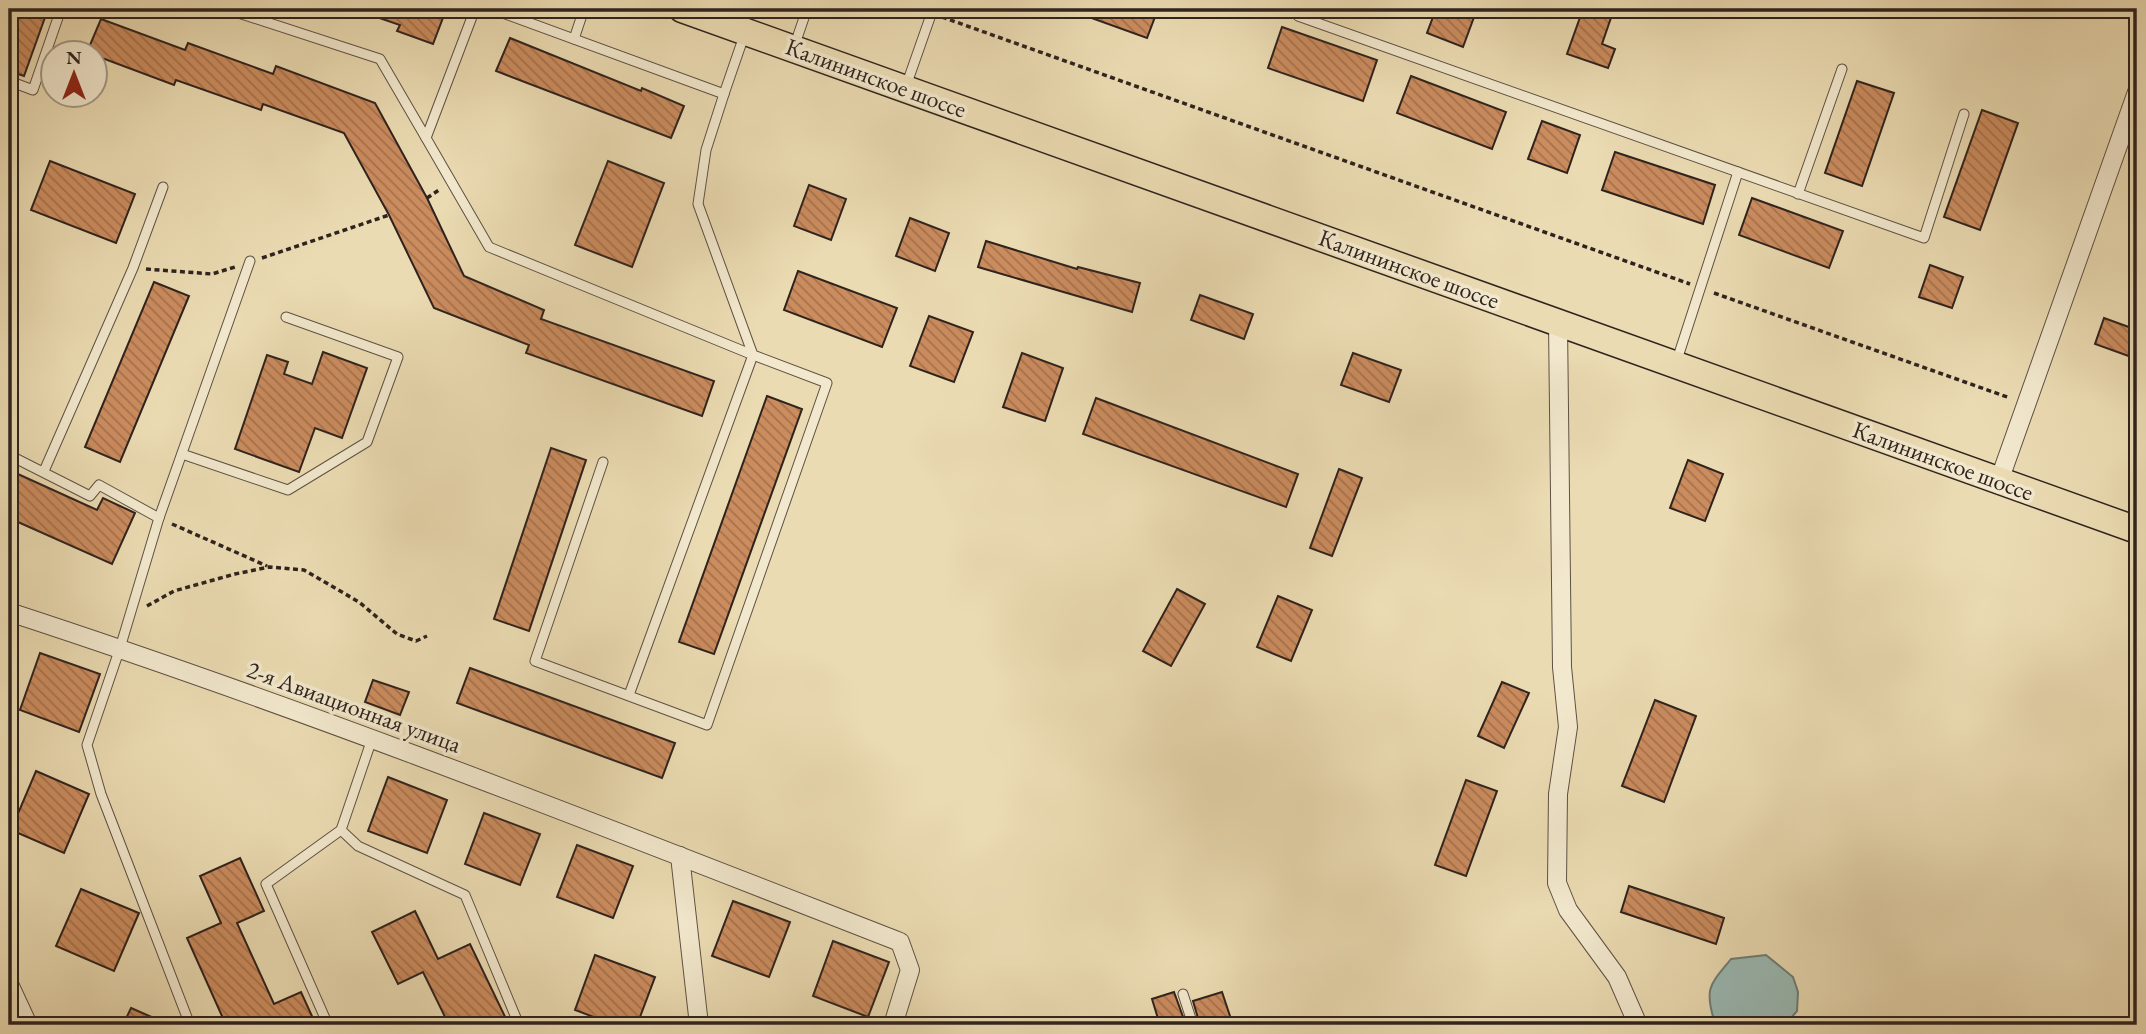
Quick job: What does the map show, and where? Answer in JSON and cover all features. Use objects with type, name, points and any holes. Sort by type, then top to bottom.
[{"type":"main road","name":"Калининское шоссе","points":[[682,9],[2137,530]]},
{"type":"street","points":[[1999,481],[2137,92]]},
{"type":"street","points":[[1558,323],[1562,667],[1568,727],[1558,794],[1557,883],[1568,910],[1617,977],[1638,1025]]},
{"type":"street","name":"2-я Авиационная улица","points":[[9,612],[120,648],[372,739],[900,942],[910,970],[893,1025]]},
{"type":"street","points":[[680,856],[699,1025]]},
{"type":"street","points":[[9,985],[28,1025]]},
{"type":"lane","points":[[9,81],[33,90],[61,9]]},
{"type":"lane","points":[[226,9],[380,59],[489,247],[827,383],[707,725],[535,661],[603,462]]},
{"type":"lane","points":[[426,138],[475,9]]},
{"type":"lane","points":[[492,9],[723,94]]},
{"type":"lane","points":[[574,39],[584,9]]},
{"type":"lane","points":[[793,49],[807,9]]},
{"type":"lane","points":[[905,89],[932,11]]},
{"type":"lane","points":[[1298,16],[1924,239],[1964,114]]},
{"type":"lane","points":[[629,695],[753,355],[698,204],[706,150],[745,32]]},
{"type":"lane","points":[[1798,194],[1842,69]]},
{"type":"lane","points":[[1675,365],[1738,172]]},
{"type":"lane","points":[[44,471],[133,268],[163,187]]},
{"type":"lane","points":[[190,1025],[101,794],[87,745],[120,648],[159,518],[250,261]]},
{"type":"lane","points":[[182,454],[288,490],[367,442],[398,357],[286,317]]},
{"type":"lane","points":[[9,455],[90,496],[99,485],[159,518]]},
{"type":"lane","points":[[328,1025],[267,884],[341,830],[372,739]]},
{"type":"lane","points":[[341,830],[358,846],[464,895],[519,1025]]},
{"type":"lane","points":[[1183,994],[1193,1025]]},
{"type":"path","points":[[932,11],[2026,404]]},
{"type":"path","points":[[159,518],[269,567]]},
{"type":"path","points":[[130,615],[174,591],[269,567],[304,570],[359,602],[397,634],[416,641],[427,636]]},
{"type":"water","points":[[1766,955],[1793,977],[1798,992],[1797,1011],[1785,1025],[1722,1025],[1714,1020],[1710,993],[1718,974],[1731,959]]},
{"type":"building","points":[[9,9],[48,9],[24,76],[9,71]]},
{"type":"building","points":[[359,9],[428,9],[444,15],[433,44],[397,31],[400,25]]},
{"type":"building","points":[[1158,9],[1147,38],[1072,11]]},
{"type":"building","points":[[1436,9],[1477,9],[1463,47],[1427,33]]},
{"type":"building","points":[[1583,9],[1614,9],[1602,44],[1615,49],[1608,68],[1567,54]]},
{"type":"building","points":[[101,19],[185,50],[188,43],[273,74],[276,66],[375,103],[427,198],[464,276],[544,310],[541,319],[714,381],[702,416],[526,353],[529,345],[434,308],[389,215],[344,133],[263,104],[261,110],[176,80],[174,85],[108,60],[108,38],[93,38]]},
{"type":"building","points":[[1282,27],[1377,60],[1363,101],[1268,68]]},
{"type":"building","points":[[510,38],[684,106],[671,138],[496,71]]},
{"type":"building","points":[[1411,76],[1506,112],[1492,149],[1397,113]]},
{"type":"building","points":[[1857,81],[1894,93],[1862,186],[1825,173]]},
{"type":"building","points":[[1982,110],[2018,123],[1980,230],[1944,217]]},
{"type":"building","points":[[1542,121],[1580,135],[1567,173],[1528,159]]},
{"type":"building","points":[[1615,152],[1715,185],[1703,224],[1602,190]]},
{"type":"building","points":[[50,161],[135,194],[116,243],[31,210]]},
{"type":"building","points":[[608,161],[664,183],[632,267],[575,245]]},
{"type":"building","points":[[809,185],[846,199],[831,240],[794,226]]},
{"type":"building","points":[[1752,198],[1843,231],[1829,268],[1739,235]]},
{"type":"building","points":[[910,218],[949,233],[935,271],[896,256]]},
{"type":"building","points":[[986,241],[1077,269],[1078,267],[1140,283],[1132,312],[978,267]]},
{"type":"building","points":[[1930,265],[1963,277],[1952,308],[1919,297]]},
{"type":"building","points":[[798,271],[897,308],[882,347],[784,310]]},
{"type":"building","points":[[154,282],[189,296],[120,462],[85,447]]},
{"type":"building","points":[[1200,295],[1253,314],[1244,339],[1191,320]]},
{"type":"building","points":[[929,316],[973,332],[954,382],[910,366]]},
{"type":"building","points":[[2104,318],[2137,330],[2137,359],[2095,344]]},
{"type":"building","points":[[323,352],[367,368],[342,438],[315,428],[299,472],[235,449],[267,355],[288,362],[284,374],[312,384]]},
{"type":"building","points":[[1022,353],[1063,368],[1045,421],[1003,407]]},
{"type":"building","points":[[1353,353],[1401,370],[1389,402],[1341,385]]},
{"type":"building","points":[[767,396],[802,409],[714,654],[679,642]]},
{"type":"building","points":[[1096,398],[1298,474],[1286,507],[1083,434]]},
{"type":"building","points":[[551,448],[586,460],[529,631],[494,619]]},
{"type":"building","points":[[1688,460],[1723,474],[1705,521],[1670,508]]},
{"type":"building","points":[[1339,469],[1362,478],[1332,556],[1310,548]]},
{"type":"building","points":[[9,470],[97,510],[103,498],[135,513],[112,564],[9,518]]},
{"type":"building","points":[[1177,589],[1205,604],[1171,666],[1143,651]]},
{"type":"building","points":[[1278,596],[1312,610],[1291,661],[1257,647]]},
{"type":"building","points":[[40,653],[100,674],[79,732],[20,710]]},
{"type":"building","points":[[470,668],[675,743],[662,778],[457,703]]},
{"type":"building","points":[[373,680],[409,692],[400,715],[365,702]]},
{"type":"building","points":[[1502,682],[1529,693],[1504,748],[1478,736]]},
{"type":"building","points":[[1655,700],[1696,716],[1664,802],[1622,786]]},
{"type":"building","points":[[36,771],[89,794],[64,853],[11,830]]},
{"type":"building","points":[[388,777],[447,800],[427,853],[368,831]]},
{"type":"building","points":[[1466,780],[1497,791],[1466,876],[1435,865]]},
{"type":"building","points":[[484,813],[540,834],[520,885],[465,864]]},
{"type":"building","points":[[577,845],[633,866],[613,918],[557,897]]},
{"type":"building","points":[[240,858],[264,911],[237,923],[274,1004],[301,992],[316,1025],[263,1025],[260,1019],[247,1025],[226,1025],[187,938],[221,923],[200,876]]},
{"type":"building","points":[[1629,886],[1724,918],[1716,944],[1621,912]]},
{"type":"building","points":[[81,889],[139,913],[114,971],[56,946]]},
{"type":"building","points":[[733,901],[790,922],[769,977],[712,956]]},
{"type":"building","points":[[415,911],[438,959],[470,944],[509,1025],[449,1025],[423,972],[398,984],[372,932]]},
{"type":"building","points":[[833,941],[889,962],[868,1017],[813,996]]},
{"type":"building","points":[[595,955],[655,977],[637,1025],[615,1025],[575,1010]]},
{"type":"building","points":[[1174,992],[1186,1025],[1160,1025],[1152,999]]},
{"type":"building","points":[[1222,992],[1233,1025],[1200,1025],[1193,1001]]},
{"type":"building","points":[[131,1008],[170,1025],[123,1025]]}]
